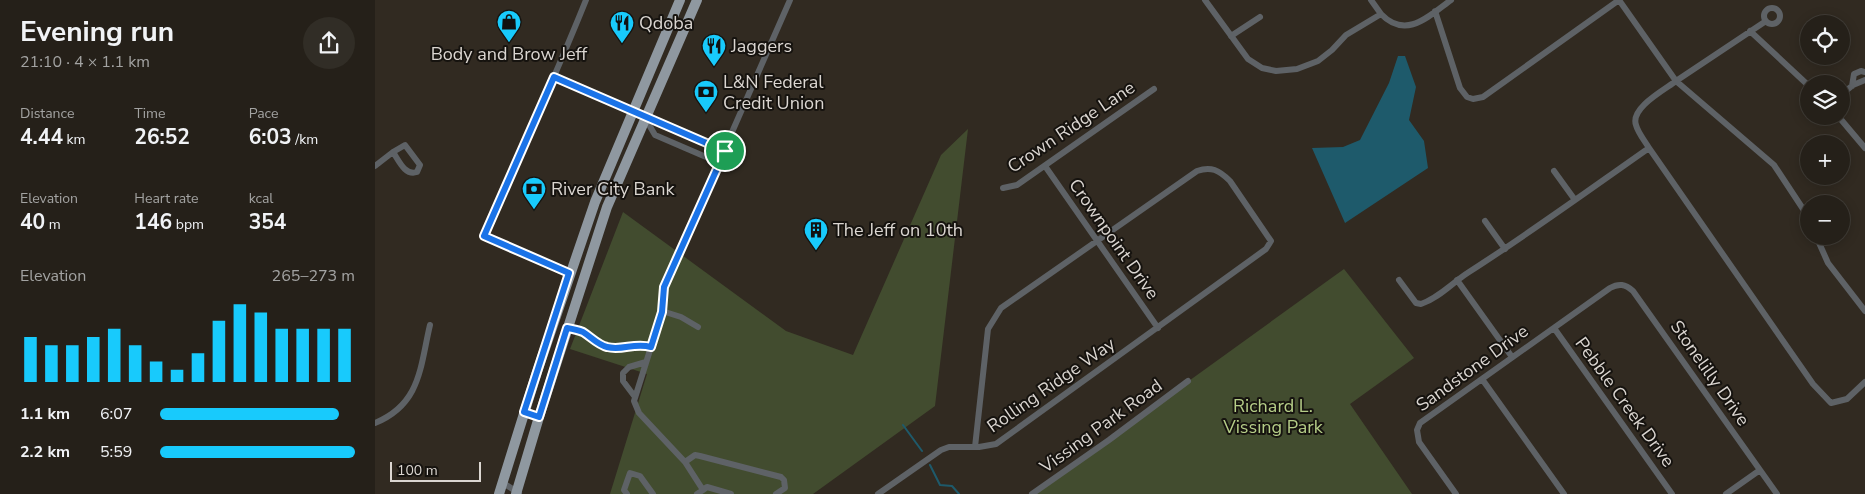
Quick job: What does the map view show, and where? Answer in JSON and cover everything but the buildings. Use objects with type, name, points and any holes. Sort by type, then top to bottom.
[{"type":"main road","points":[[499,494],[569,273],[595,202],[680,0]]},
{"type":"main road","points":[[518,493],[539,417],[607,207],[697,0]]},
{"type":"street","points":[[569,273],[484,236],[586,0]]},
{"type":"street","points":[[731,494],[707,487],[700,492],[685,462],[639,413],[634,405],[662,311],[664,287],[790,0]]},
{"type":"street","points":[[1205,0],[1248,59],[1262,68],[1276,71],[1297,69],[1318,61],[1345,36],[1381,14]]},
{"type":"street","points":[[1371,0],[1381,14],[1394,25],[1412,26],[1451,0]]},
{"type":"street","points":[[1435,12],[1460,88],[1467,97],[1478,99],[1619,0],[1676,82],[1774,165],[1800,204]]},
{"type":"street","points":[[1231,36],[1260,17]]},
{"type":"street","points":[[1766,21],[1639,109],[1635,116],[1635,124],[1649,148],[1813,384],[1831,403],[1847,399],[1865,382]]},
{"type":"street","points":[[1750,31],[1800,78]]},
{"type":"street","points":[[1852,86],[1854,74],[1861,71],[1865,72]]},
{"type":"street","points":[[554,77],[725,151]]},
{"type":"street","points":[[1852,86],[1865,80]]},
{"type":"street","name":"Crown Ridge Lane","points":[[1003,188],[1017,185],[1154,89]]},
{"type":"street","points":[[645,118],[655,135],[720,163]]},
{"type":"street","points":[[1846,125],[1865,148]]},
{"type":"street","points":[[375,166],[393,152],[405,145],[419,165],[419,169],[412,174],[407,173],[393,152]]},
{"type":"street","points":[[1399,280],[1416,303],[1421,304],[1429,301],[1649,148]]},
{"type":"street","name":"Crownpoint Drive","points":[[1045,166],[1158,328]]},
{"type":"street","name":"Rolling Ridge Way","points":[[878,494],[941,450],[949,447],[975,447],[996,444],[1266,249],[1271,241],[1230,181],[1222,173],[1206,168],[1197,172],[1097,242]]},
{"type":"street","points":[[1555,171],[1575,200]]},
{"type":"street","points":[[1485,221],[1505,249]]},
{"type":"street","points":[[975,447],[988,329],[1001,308],[1097,242]]},
{"type":"street","points":[[1821,245],[1828,263],[1865,311]]},
{"type":"street","points":[[1457,280],[1512,358]]},
{"type":"street","name":"Stonelilly Drive","points":[[1610,288],[1621,284],[1633,291],[1777,494]]},
{"type":"street","name":"Sandstone Drive","points":[[1456,494],[1419,442],[1417,430],[1420,423],[1610,288]]},
{"type":"street","points":[[662,311],[681,317],[698,327]]},
{"type":"street","points":[[375,423],[383,420],[407,402],[415,388],[430,325]]},
{"type":"street","points":[[567,328],[580,331],[602,346],[609,348],[641,344],[651,347]]},
{"type":"street","name":"Pebble Creek Drive","points":[[1554,328],[1672,494]]},
{"type":"street","points":[[635,397],[623,381],[623,373],[629,367],[646,362]]},
{"type":"street","points":[[1482,379],[1564,494]]},
{"type":"street","name":"Vissing Park Road","points":[[1032,494],[1188,381]]},
{"type":"street","points":[[524,412],[539,417]]},
{"type":"street","points":[[685,462],[695,455],[781,477],[785,480],[785,488],[776,494]]},
{"type":"street","points":[[1726,494],[1760,470]]},
{"type":"street","points":[[627,494],[625,490],[630,473],[640,476],[653,494]]},
{"type":"street","points":[[503,483],[518,493]]},
{"type":"green space","points":[[968,129],[935,406],[813,494],[610,494],[647,374],[570,349],[623,212],[786,331],[853,355],[941,155]]},
{"type":"green space","name":"Richard L. Vissing Park","points":[[1344,269],[1414,358],[1350,404],[1412,494],[1032,494]]},
{"type":"water","points":[[1398,56],[1405,56],[1416,87],[1409,120],[1424,141],[1428,168],[1345,223],[1312,148],[1343,147],[1360,140],[1389,83]]},
{"type":"waterway","points":[[903,425],[922,451]]},
{"type":"waterway","points":[[930,465],[940,485],[952,486],[959,494]]},
{"type":"place","name":"Body and Brow Jeff","points":[[509,43]]},
{"type":"place","name":"Qdoba","points":[[622,44]]},
{"type":"place","name":"Jaggers","points":[[714,67]]},
{"type":"place","name":"L&N Federal Credit Union","points":[[706,113]]},
{"type":"place","name":"River City Bank","points":[[534,210]]},
{"type":"place","name":"The Jeff on 10th","points":[[816,251]]},
{"type":"route","points":[[554,77],[725,151],[664,287],[662,312],[651,347],[633,344],[625,347],[609,348],[602,346],[580,331],[567,328],[539,417],[524,412],[569,273],[484,236],[554,77]]}]
